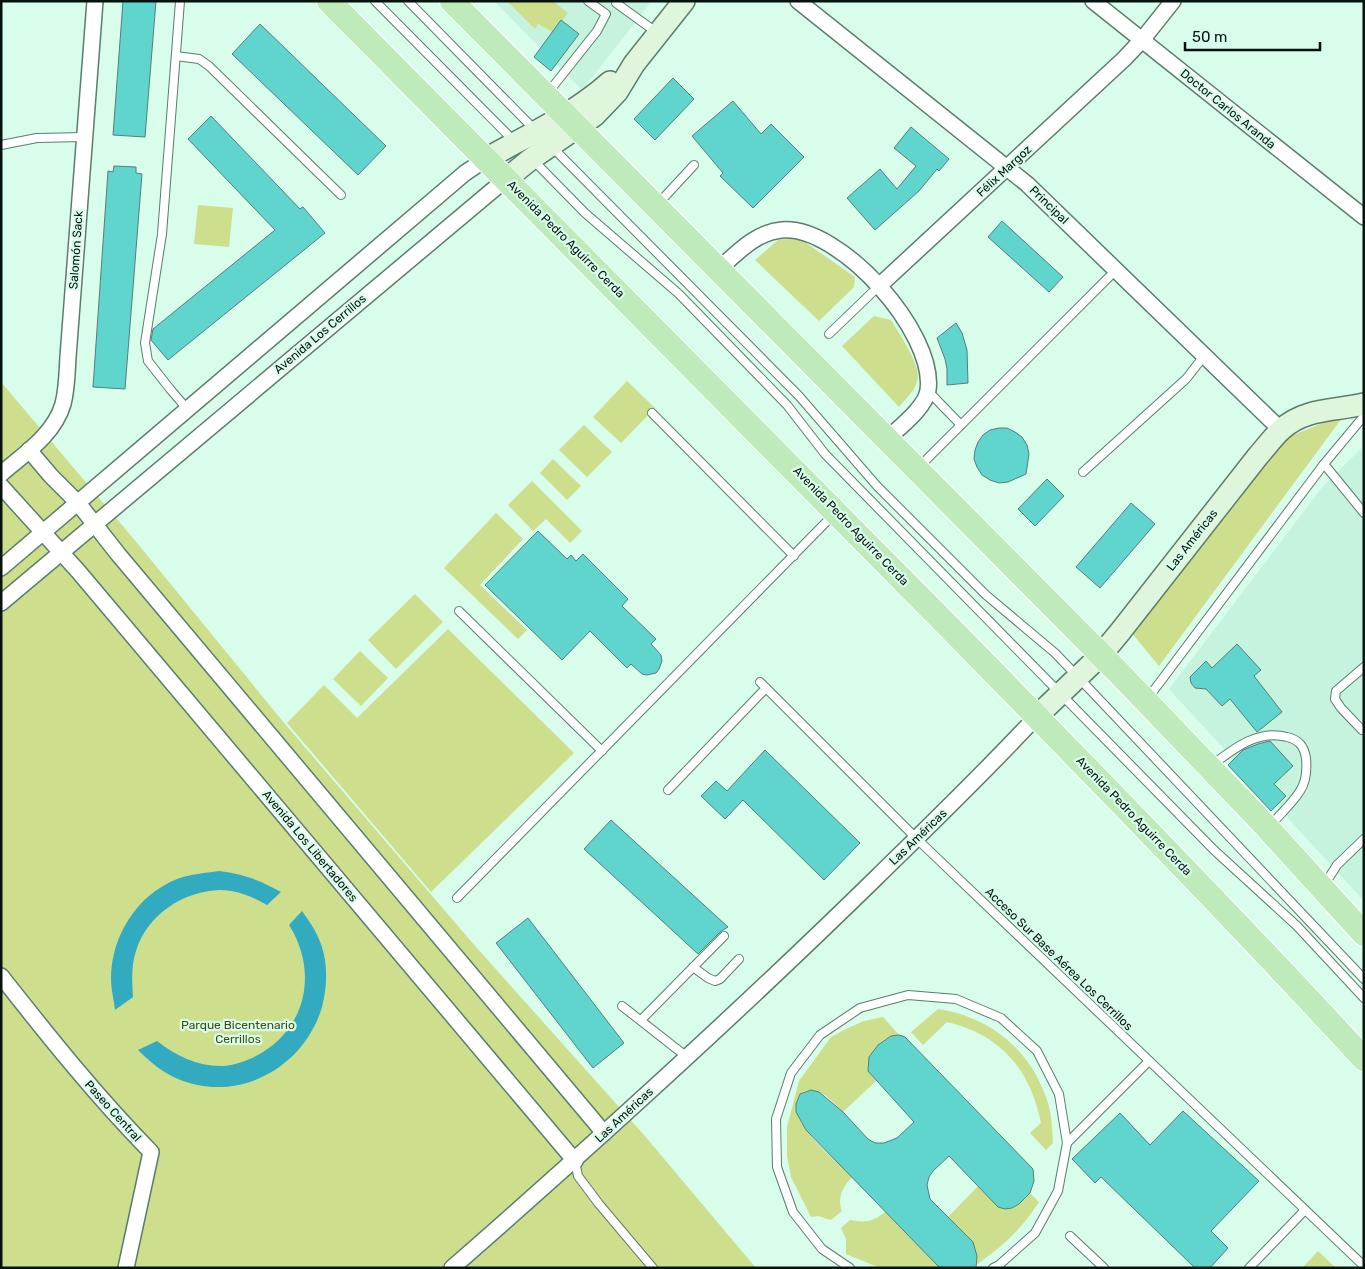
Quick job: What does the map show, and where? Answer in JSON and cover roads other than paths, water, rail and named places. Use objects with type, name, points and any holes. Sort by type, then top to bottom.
[{"type":"main road","name":"Avenida Pedro Aguirre Cerda","points":[[329,1],[1037,716],[1221,905],[1364,1059]]},
{"type":"main road","points":[[452,1],[1146,701],[1268,828],[1364,934]]},
{"type":"street","name":"Salomón Sack","points":[[1,474],[29,450],[54,424],[64,396],[95,1]]},
{"type":"street","name":"Avenida Los Cerrillos","points":[[1,568],[465,174],[486,159],[523,150],[571,122],[594,116],[617,92],[634,64],[684,1]]},
{"type":"street","name":"Principal","points":[[798,1],[1027,184],[1281,430]]},
{"type":"street","name":"Doctor Carlos Aranda","points":[[1093,1],[1364,218]]},
{"type":"street","name":"Félix Margoz","points":[[879,286],[1124,59],[1173,1]]},
{"type":"street","name":"Avenida Los Cerrillos","points":[[1,603],[62,554],[506,179],[523,150]]},
{"type":"street","points":[[719,269],[757,238],[767,233],[791,230],[813,237],[829,245],[863,270],[879,286],[896,306],[918,344],[928,367],[928,391],[921,405],[888,439]]},
{"type":"street","name":"Las Américas","points":[[452,1268],[574,1161],[796,956],[917,839],[1037,716],[1101,655],[1281,430],[1291,422],[1314,412],[1364,404]]},
{"type":"street","points":[[29,450],[96,524],[110,544],[604,1133]]},
{"type":"street","name":"Avenida Los Libertadores","points":[[1,486],[78,572],[574,1161]]},
{"type":"street","name":"Paseo Central","points":[[1,976],[123,1124],[151,1152],[126,1268]]},
{"type":"lane","points":[[180,1],[162,234],[145,343],[148,361],[188,410]]},
{"type":"lane","points":[[374,1],[599,226],[680,294],[787,404],[825,454],[1214,850],[1297,926],[1364,998]]},
{"type":"lane","points":[[408,1],[799,396],[876,486],[986,595],[1078,677],[1364,979]]},
{"type":"lane","points":[[588,1],[606,14]]},
{"type":"lane","points":[[545,96],[597,31],[606,14],[616,2],[658,33]]},
{"type":"lane","points":[[176,56],[199,59],[209,66],[341,194]]},
{"type":"lane","points":[[1,145],[37,138],[85,137]]},
{"type":"lane","points":[[656,206],[694,165]]},
{"type":"lane","points":[[917,468],[1116,270]]},
{"type":"lane","name":"Félix Margoz","points":[[828,334],[879,286]]},
{"type":"lane","points":[[1084,472],[1186,378],[1204,356]]},
{"type":"lane","points":[[928,391],[961,425]]},
{"type":"lane","points":[[652,413],[794,556]]},
{"type":"lane","points":[[1146,701],[1324,464],[1364,416]]},
{"type":"lane","points":[[1324,464],[1364,513]]},
{"type":"lane","points":[[457,898],[837,512]]},
{"type":"lane","points":[[459,611],[602,751]]},
{"type":"lane","points":[[1364,667],[1336,691],[1335,699],[1341,708],[1364,730]]},
{"type":"lane","name":"Acceso Sur Base Aérea Los Cerrillos","points":[[760,682],[917,839],[1364,1266]]},
{"type":"lane","points":[[668,790],[766,688]]},
{"type":"lane","points":[[1210,767],[1235,747],[1255,738],[1277,734],[1297,740],[1305,750],[1307,769],[1301,790],[1268,828]]},
{"type":"lane","points":[[1322,888],[1337,864],[1364,839]]},
{"type":"lane","points":[[640,1020],[724,936]]},
{"type":"lane","points":[[693,967],[715,981],[720,979],[739,959]]},
{"type":"lane","points":[[850,1268],[822,1249],[792,1212],[777,1166],[776,1119],[791,1073],[820,1035],[860,1008],[908,995],[956,999],[1001,1018],[1037,1051],[1059,1094],[1067,1143],[1058,1191],[1034,1233],[999,1265],[993,1268]]},
{"type":"lane","points":[[622,1006],[687,1057]]},
{"type":"lane","points":[[1067,1143],[1149,1060]]},
{"type":"lane","points":[[574,1161],[578,1176],[653,1268]]},
{"type":"lane","points":[[1249,1268],[1305,1210]]},
{"type":"lane","points":[[1070,1236],[1104,1268]]},
{"type":"water","points":[[219,871],[251,878],[281,892],[267,905],[245,894],[220,890],[206,891],[193,895],[168,907],[149,926],[141,938],[134,957],[133,997],[115,1010],[111,983],[112,963],[121,933],[129,919],[150,895],[163,886],[182,877]]},
{"type":"water","points":[[302,911],[314,928],[324,954],[326,969],[325,992],[322,1007],[313,1029],[300,1048],[284,1063],[266,1075],[245,1083],[223,1087],[201,1086],[178,1079],[167,1073],[138,1050],[157,1041],[188,1060],[206,1065],[224,1066],[254,1057],[278,1040],[290,1027],[303,995],[305,977],[303,959],[298,942],[289,925]]},
{"type":"park label","name":"Parque Bicentenario Cerrillos","points":[[238,1032]]}]
